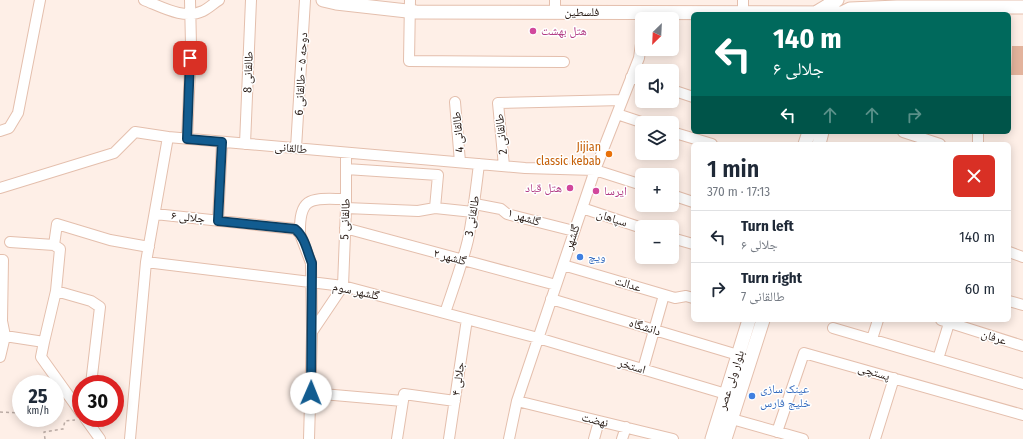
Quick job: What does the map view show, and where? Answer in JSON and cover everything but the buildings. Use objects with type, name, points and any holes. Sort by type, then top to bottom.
[{"type":"main road","name":"فلسطین","points":[[323,0],[336,3],[410,6],[555,6],[635,15]]},
{"type":"main road","points":[[819,12],[837,0]]},
{"type":"main road","name":"فلسطین","points":[[826,12],[891,3],[960,3],[1023,7]]},
{"type":"main road","name":"فلسطین","points":[[679,13],[743,6],[754,12]]},
{"type":"main road","points":[[1011,15],[1023,14]]},
{"type":"main road","name":"بلوار ولی عصر","points":[[712,439],[748,322]]},
{"type":"main road","name":"بلوار ولی عصر","points":[[725,439],[762,322]]},
{"type":"street","points":[[0,132],[9,128],[18,113],[40,0]]},
{"type":"street","points":[[144,0],[177,13],[190,14],[203,11],[219,0]]},
{"type":"street","points":[[187,139],[190,0]]},
{"type":"street","name":"طالقانی 8","points":[[245,144],[251,0]]},
{"type":"street","name":"دوحه ۵ - طالقانی 6","points":[[296,148],[305,0]]},
{"type":"street","points":[[410,6],[409,61],[564,62]]},
{"type":"street","name":"گلشهر","points":[[509,439],[517,401],[574,231],[595,170],[639,56]]},
{"type":"street","points":[[631,77],[635,78]]},
{"type":"street","points":[[679,92],[691,96]]},
{"type":"street","name":"طالقانی 2","points":[[504,166],[498,103],[622,100]]},
{"type":"street","name":"طالقانی 4","points":[[455,102],[460,162]]},
{"type":"street","points":[[617,114],[635,120]]},
{"type":"street","name":"طالقانی","points":[[0,188],[114,153],[135,132],[168,138],[479,164],[595,170],[635,184]]},
{"type":"street","points":[[679,134],[705,142]]},
{"type":"street","points":[[909,134],[933,142]]},
{"type":"street","points":[[130,439],[146,262],[168,138]]},
{"type":"street","points":[[218,221],[222,142]]},
{"type":"street","name":"طالقانی 5","points":[[342,286],[346,203],[346,153]]},
{"type":"street","name":"طالقانی 3","points":[[445,313],[463,260],[474,208],[479,164]]},
{"type":"street","points":[[346,169],[438,175],[435,208]]},
{"type":"street","points":[[679,197],[691,201]]},
{"type":"street","name":"گلشهر ۱","points":[[300,234],[302,211],[311,200],[320,199],[418,211],[435,208],[501,209],[506,214],[574,231]]},
{"type":"street","name":"سپاهان","points":[[582,208],[635,226]]},
{"type":"street","name":"جلالی ۶","points":[[155,214],[295,229],[300,234]]},
{"type":"street","points":[[54,246],[57,224],[110,240],[149,247]]},
{"type":"street","name":"گلشهر ۲","points":[[345,228],[556,285]]},
{"type":"street","points":[[300,234],[312,263],[311,393],[309,439]]},
{"type":"street","points":[[679,240],[691,243]]},
{"type":"street","points":[[10,242],[54,246],[60,250],[56,291],[41,357],[72,402]]},
{"type":"street","points":[[1011,253],[1023,257]]},
{"type":"street","points":[[0,260],[3,260],[1,326],[5,336],[0,357]]},
{"type":"street","name":"گلشهر سوم","points":[[146,262],[342,286],[538,338]]},
{"type":"street","name":"عدالت","points":[[563,265],[675,298],[686,296],[691,297]]},
{"type":"street","points":[[312,332],[342,286]]},
{"type":"street","points":[[56,291],[91,301],[100,307],[92,375]]},
{"type":"street","points":[[643,369],[664,295]]},
{"type":"street","name":"دانشگاه","points":[[551,299],[738,355]]},
{"type":"street","points":[[1011,301],[1023,305]]},
{"type":"street","name":"جلالی ۴","points":[[449,439],[467,319]]},
{"type":"street","points":[[872,339],[877,322]]},
{"type":"street","points":[[938,359],[947,322]]},
{"type":"street","name":"عرفان","points":[[950,322],[1023,346]]},
{"type":"street","points":[[833,328],[1023,384]]},
{"type":"street","points":[[5,336],[44,342]]},
{"type":"street","name":"استخر","points":[[538,338],[726,394]]},
{"type":"street","name":"پستچی","points":[[777,432],[804,353],[1023,415]]},
{"type":"street","points":[[876,439],[894,378]]},
{"type":"street","points":[[311,393],[403,401]]},
{"type":"street","points":[[397,439],[404,394],[455,400]]},
{"type":"street","name":"نهضت","points":[[517,401],[673,439]]},
{"type":"street","points":[[732,419],[804,439]]},
{"type":"street","points":[[594,439],[599,421]]},
{"type":"street","points":[[90,427],[100,439]]},
{"type":"street","points":[[622,439],[626,428]]},
{"type":"path","points":[[0,412],[12,413]]},
{"type":"path","points":[[45,439],[44,432],[63,429],[65,422],[72,419]]},
{"type":"place","name":"هتل بهشت","points":[[533,31]]},
{"type":"place","name":"Jijian classic kebab","points":[[609,154]]},
{"type":"place","name":"هتل قباد","points":[[570,188]]},
{"type":"place","name":"ایرسا","points":[[596,191]]},
{"type":"place","name":"ویچ","points":[[580,257]]},
{"type":"place","name":"عینک سازی خلیج فارس","points":[[752,396]]},
{"type":"route","points":[[190,58],[187,139],[222,142],[218,221],[295,229],[300,234],[312,263],[311,393]]}]
